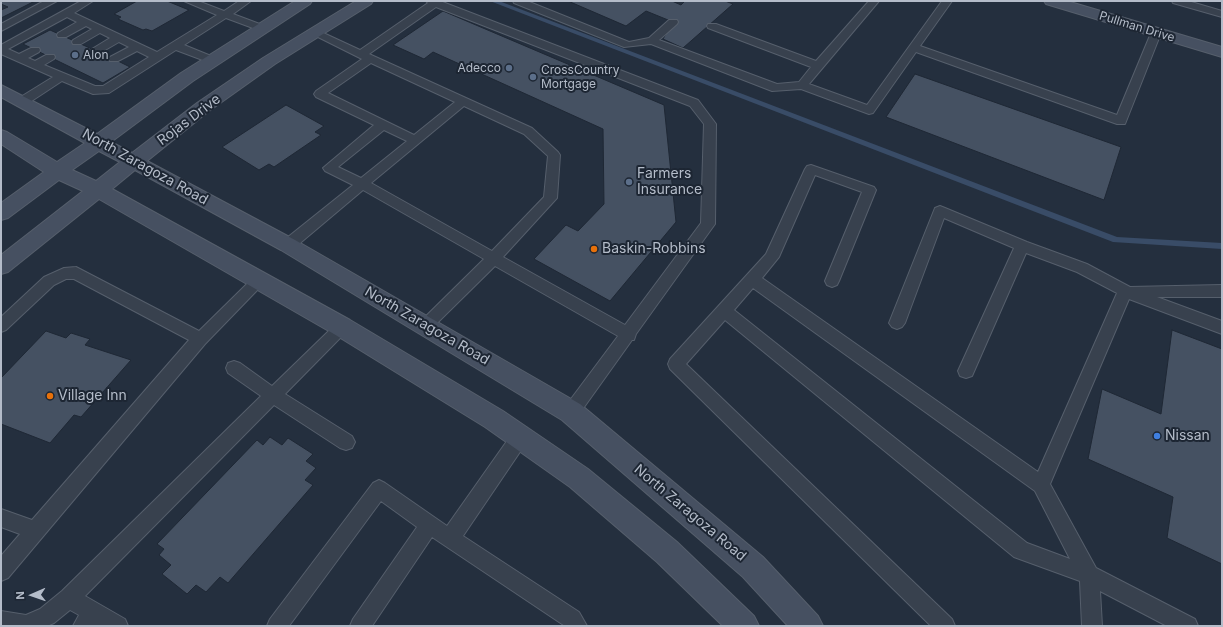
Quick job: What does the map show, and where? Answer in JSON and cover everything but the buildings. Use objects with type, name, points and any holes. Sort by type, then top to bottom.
[{"type":"main road","points":[[1,213],[98,141],[212,60],[304,1]]},
{"type":"main road","name":"Rojas Drive","points":[[1,266],[203,107],[269,61],[366,1]]},
{"type":"main road","name":"Pullman Drive","points":[[1051,1],[1222,52]]},
{"type":"main road","name":"North Zaragoza Road","points":[[1,90],[98,141],[288,245],[426,325],[571,412],[753,567],[808,626]]},
{"type":"main road","points":[[1,136],[57,171],[98,190],[342,327],[494,419],[579,478],[667,552],[744,626]]},
{"type":"lane","points":[[1,28],[52,1]]},
{"type":"lane","points":[[1,50],[88,1]]},
{"type":"lane","points":[[189,1],[261,28]]},
{"type":"lane","points":[[1,50],[93,90],[105,90],[246,1]]},
{"type":"lane","points":[[518,1],[628,45],[652,41],[776,88],[802,85],[869,110],[947,1]]},
{"type":"lane","points":[[802,85],[874,1]]},
{"type":"lane","points":[[1177,1],[1222,14]]},
{"type":"lane","points":[[415,140],[320,94],[433,2],[694,104],[710,124],[708,224],[629,335],[571,412]]},
{"type":"lane","points":[[66,13],[158,57]]},
{"type":"lane","points":[[62,35],[85,22]]},
{"type":"lane","points":[[652,41],[673,22]]},
{"type":"lane","points":[[712,26],[818,66]]},
{"type":"lane","points":[[77,42],[100,29]]},
{"type":"lane","points":[[914,48],[1121,121],[1156,32]]},
{"type":"lane","points":[[315,33],[528,131],[554,155],[550,198],[426,325]]},
{"type":"lane","points":[[96,51],[118,38]]},
{"type":"lane","points":[[114,59],[137,46]]},
{"type":"lane","points":[[176,46],[212,60]]},
{"type":"lane","points":[[20,58],[35,50]]},
{"type":"lane","points":[[36,65],[50,57]]},
{"type":"lane","points":[[22,101],[59,75],[68,66]]},
{"type":"lane","points":[[75,82],[87,75]]},
{"type":"lane","points":[[288,245],[463,101]]},
{"type":"lane","points":[[383,124],[329,168],[362,184],[492,259],[629,335]]},
{"type":"lane","points":[[832,281],[869,190],[811,169],[772,257],[676,364],[945,626]]},
{"type":"lane","points":[[897,322],[940,211],[1022,246],[1082,268],[1125,291],[1222,328]]},
{"type":"lane","points":[[966,371],[1022,246]]},
{"type":"lane","points":[[1,326],[49,281],[64,274],[76,273],[166,319],[200,339]]},
{"type":"lane","points":[[752,279],[1041,484],[1089,575],[1092,626]]},
{"type":"lane","points":[[1,572],[35,530],[200,339],[260,280]]},
{"type":"lane","points":[[1125,291],[1222,291]]},
{"type":"lane","points":[[1041,484],[1125,291]]},
{"type":"lane","points":[[724,310],[1021,550],[1089,575],[1188,626]]},
{"type":"lane","points":[[1,621],[26,625],[47,616],[69,598],[342,327]]},
{"type":"lane","points":[[234,368],[272,395],[346,442]]},
{"type":"lane","points":[[450,538],[520,437]]},
{"type":"lane","points":[[276,626],[379,489],[430,525],[572,619],[577,626]]},
{"type":"lane","points":[[1,518],[35,530]]},
{"type":"lane","points":[[360,626],[430,525]]},
{"type":"lane","points":[[69,598],[89,619],[118,626]]},
{"type":"waterway","points":[[493,1],[1116,240],[1222,246]]},
{"type":"place","name":"Alon","points":[[75,55]]},
{"type":"place","name":"Adecco","points":[[509,68]]},
{"type":"place","name":"CrossCountry Mortgage","points":[[533,77]]},
{"type":"place","name":"Farmers Insurance","points":[[629,182]]},
{"type":"place","name":"Baskin-Robbins","points":[[594,249]]},
{"type":"place","name":"Village Inn","points":[[50,396]]},
{"type":"place","name":"Nissan","points":[[1157,436]]}]
